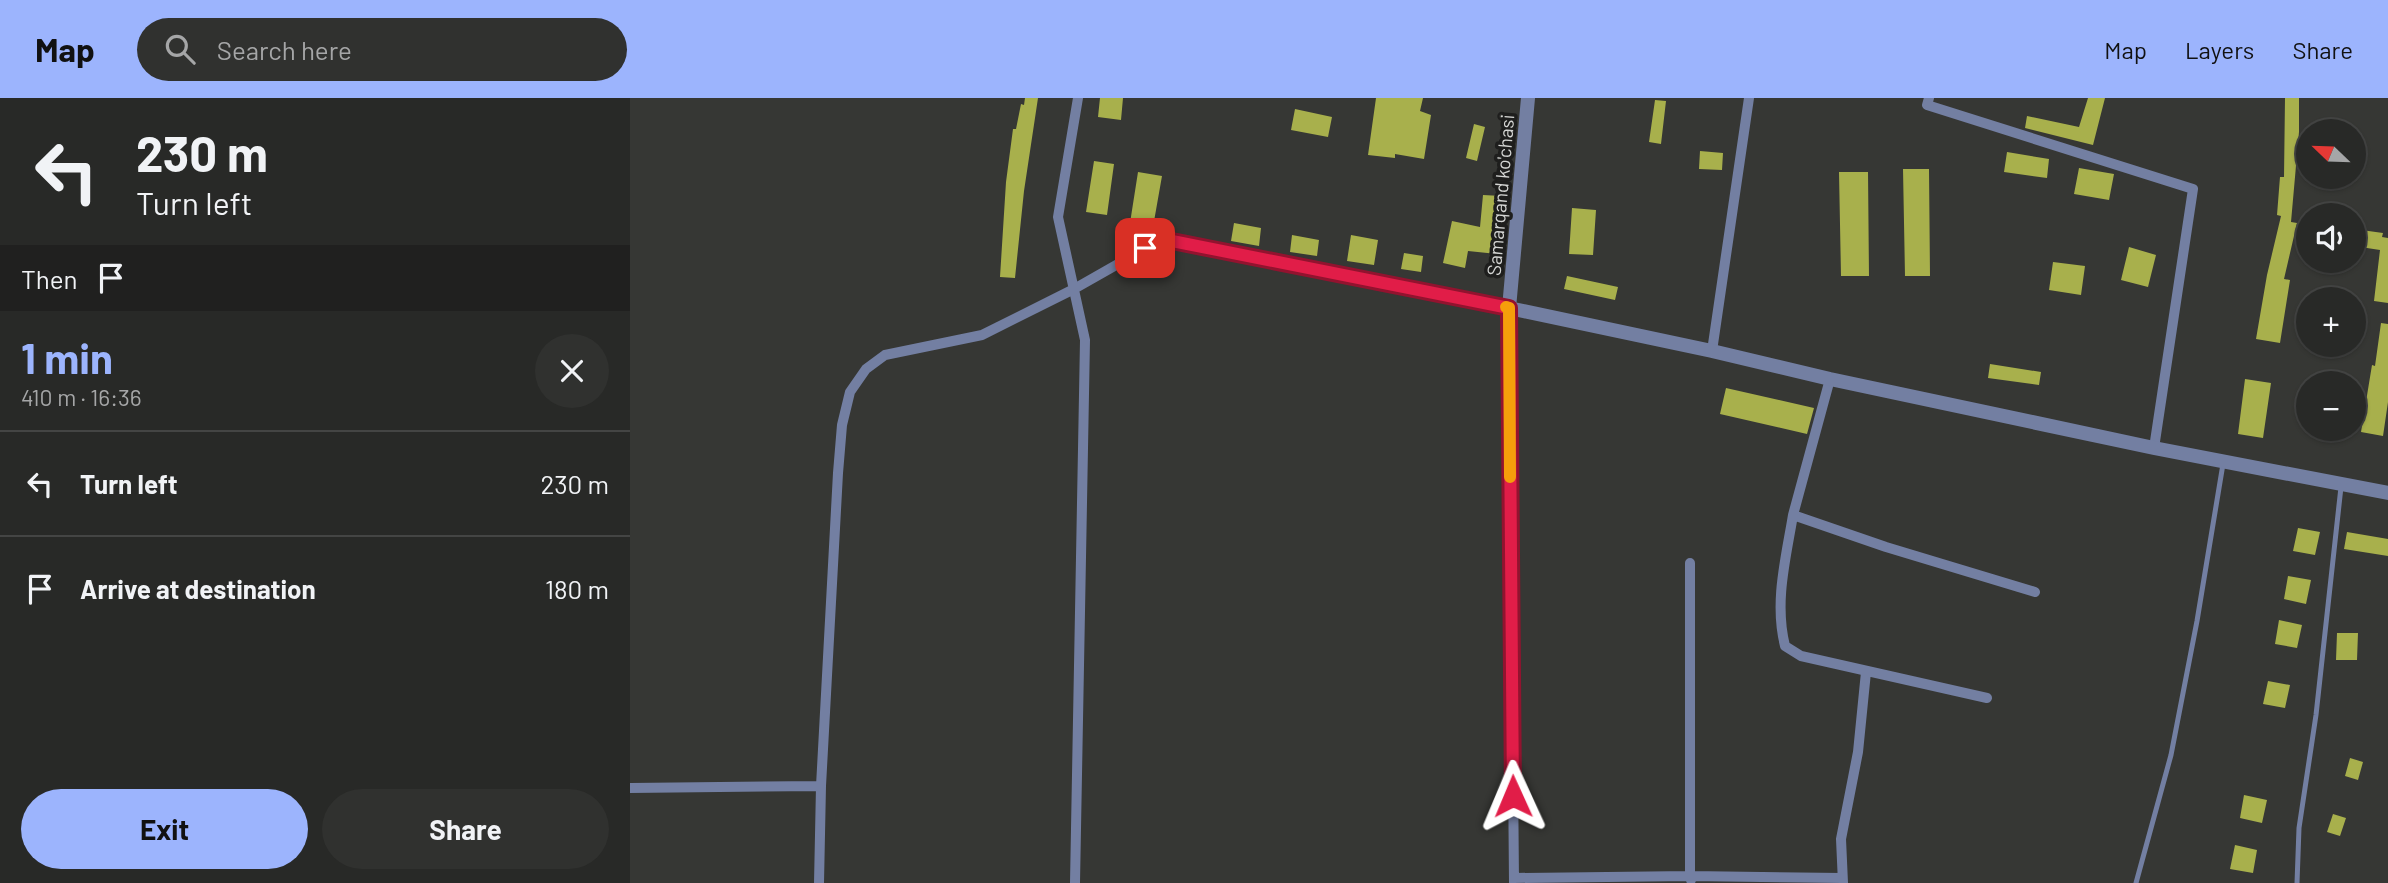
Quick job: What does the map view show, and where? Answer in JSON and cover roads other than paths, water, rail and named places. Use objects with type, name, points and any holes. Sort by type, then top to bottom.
[{"type":"street","points":[[1075,883],[1085,340],[1058,217],[1077,98]]},
{"type":"street","name":"Samarqand ko'chasi","points":[[1514,881],[1509,308],[1528,98]]},
{"type":"street","points":[[1712,351],[1749,98]]},
{"type":"street","points":[[1928,98],[1927,105],[2193,189],[2154,448]]},
{"type":"street","points":[[820,883],[821,786],[838,472],[842,425],[850,392],[866,369],[886,355],[982,335],[1074,289],[1162,239],[1509,308],[1712,351],[1830,380],[2154,448],[2388,493]]},
{"type":"street","points":[[1830,380],[1793,515],[1779,604],[1780,626],[1785,646],[1801,656],[1987,698]]},
{"type":"street","points":[[1793,515],[1886,547],[2035,592]]},
{"type":"street","points":[[1690,563],[1691,879]]},
{"type":"street","points":[[1514,881],[1843,881],[1841,839],[1858,752],[1866,671]]},
{"type":"street","points":[[630,788],[821,786]]},
{"type":"lane","points":[[2136,883],[2171,755],[2224,461]]},
{"type":"lane","points":[[2297,883],[2299,828],[2316,715],[2342,484]]}]
